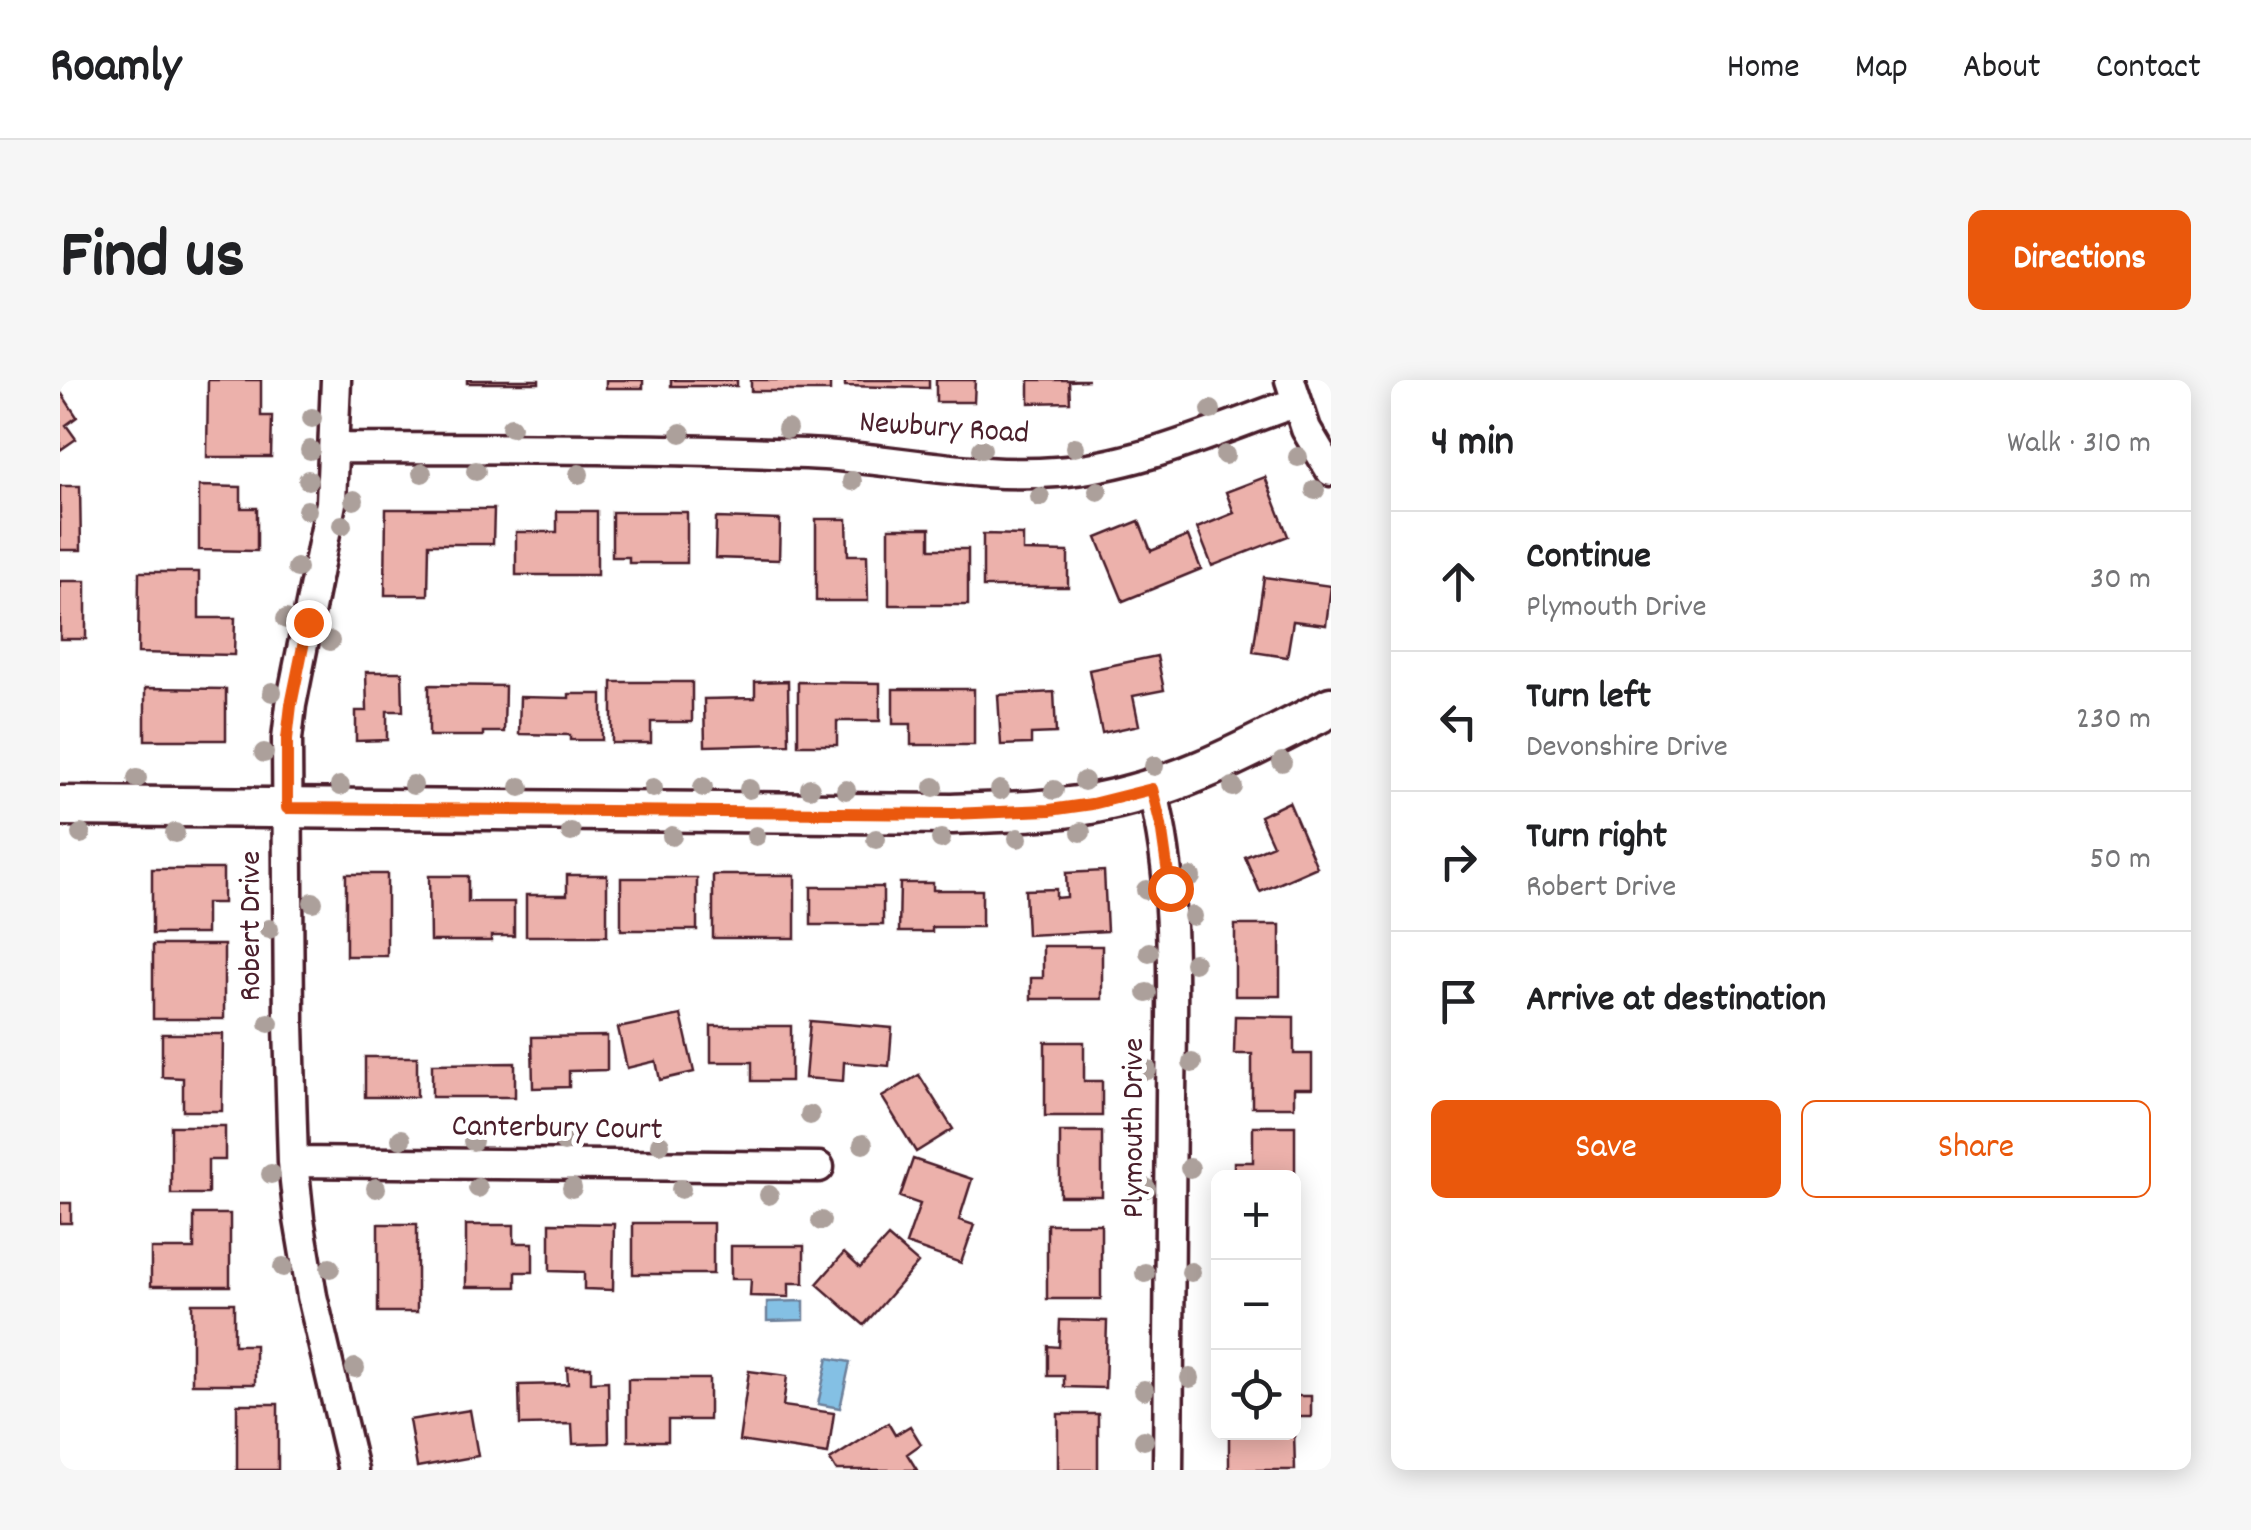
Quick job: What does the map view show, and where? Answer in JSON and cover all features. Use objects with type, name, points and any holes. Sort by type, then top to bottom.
[{"type":"street","name":"Robert Drive","points":[[336,380],[335,448],[327,528],[287,739],[289,1024],[293,1162],[299,1219],[312,1296],[353,1470]]},
{"type":"street","name":"Newbury Road","points":[[335,448],[810,454],[999,472],[1056,472],[1105,465],[1175,446],[1293,391]]},
{"type":"street","points":[[1293,391],[1306,428],[1331,471]]},
{"type":"street","points":[[60,806],[952,814],[1050,810],[1152,789],[1210,768],[1331,707]]},
{"type":"street","name":"Plymouth Drive","points":[[1152,789],[1170,888],[1172,972],[1168,1470]]},
{"type":"street","name":"Canterbury Court","points":[[293,1162],[820,1167]]},
{"type":"water","points":[[804,1301],[804,1320],[767,1321],[767,1302]]},
{"type":"water","points":[[828,1358],[850,1362],[840,1408],[818,1404]]},
{"type":"building","points":[[208,380],[261,380],[261,416],[272,416],[271,457],[207,457]]},
{"type":"building","points":[[539,380],[539,383],[467,383]]},
{"type":"building","points":[[606,380],[643,380],[643,388],[606,388]]},
{"type":"building","points":[[671,380],[737,380],[737,386],[671,386]]},
{"type":"building","points":[[751,380],[830,380],[830,391],[751,391]]},
{"type":"building","points":[[845,380],[929,380],[929,388],[845,386]]},
{"type":"building","points":[[936,380],[975,380],[974,402],[936,402]]},
{"type":"building","points":[[1029,380],[1089,380],[1069,381],[1070,402],[1029,403]]},
{"type":"building","points":[[60,391],[77,417],[66,425],[76,439],[60,450]]},
{"type":"building","points":[[1265,477],[1288,536],[1212,566],[1197,528],[1234,513],[1226,492]]},
{"type":"building","points":[[60,486],[80,486],[81,550],[60,550]]},
{"type":"building","points":[[199,486],[241,487],[241,508],[257,508],[257,551],[199,550]]},
{"type":"building","points":[[386,509],[494,509],[493,544],[429,544],[428,595],[385,595]]},
{"type":"building","points":[[557,511],[597,511],[597,575],[516,575],[516,532],[557,532]]},
{"type":"building","points":[[612,512],[687,512],[687,563],[629,563],[629,557],[612,557]]},
{"type":"building","points":[[716,518],[780,520],[779,560],[715,558]]},
{"type":"building","points":[[816,519],[847,519],[848,555],[867,555],[868,601],[816,601]]},
{"type":"building","points":[[1139,521],[1151,551],[1188,536],[1201,569],[1123,601],[1097,538]]},
{"type":"building","points":[[889,528],[930,528],[930,549],[968,549],[968,605],[889,605]]},
{"type":"building","points":[[983,534],[1023,535],[1023,551],[1068,552],[1068,587],[983,587]]},
{"type":"building","points":[[139,572],[199,572],[199,618],[235,618],[234,655],[138,653]]},
{"type":"building","points":[[1264,577],[1331,586],[1326,625],[1293,621],[1287,657],[1253,652]]},
{"type":"building","points":[[60,581],[86,581],[86,639],[60,639]]},
{"type":"building","points":[[1157,656],[1164,690],[1133,696],[1139,725],[1102,733],[1089,670]]},
{"type":"building","points":[[366,672],[402,672],[403,711],[387,711],[387,740],[356,741],[356,711],[367,711]]},
{"type":"building","points":[[788,681],[789,744],[705,746],[704,699],[755,698],[755,682]]},
{"type":"building","points":[[612,682],[692,682],[692,722],[651,722],[651,743],[612,743]]},
{"type":"building","points":[[798,682],[880,683],[880,721],[837,721],[837,745],[798,745]]},
{"type":"building","points":[[429,685],[505,686],[504,732],[429,736]]},
{"type":"building","points":[[145,688],[226,689],[226,740],[145,740]]},
{"type":"building","points":[[893,689],[974,689],[974,745],[911,745],[911,724],[893,724]]},
{"type":"building","points":[[1054,692],[1056,733],[1031,734],[1031,744],[1001,745],[998,695]]},
{"type":"building","points":[[569,694],[602,694],[602,740],[519,734],[520,697],[569,698]]},
{"type":"building","points":[[1289,802],[1317,867],[1260,892],[1245,857],[1273,845],[1260,816]]},
{"type":"building","points":[[152,869],[223,869],[223,903],[206,903],[206,934],[152,934]]},
{"type":"building","points":[[1104,871],[1107,931],[1027,935],[1025,890],[1056,889],[1056,898],[1067,897],[1066,873]]},
{"type":"building","points":[[346,874],[387,874],[387,956],[346,956]]},
{"type":"building","points":[[567,875],[607,875],[607,936],[526,936],[526,895],[567,895]]},
{"type":"building","points":[[713,875],[795,875],[795,938],[713,938]]},
{"type":"building","points":[[429,876],[468,876],[468,902],[514,902],[514,936],[491,936],[491,941],[430,941]]},
{"type":"building","points":[[621,878],[697,878],[697,930],[621,930]]},
{"type":"building","points":[[900,883],[933,883],[933,890],[982,890],[982,927],[932,927],[932,932],[899,932]]},
{"type":"building","points":[[811,887],[883,887],[883,925],[811,925]]},
{"type":"building","points":[[1235,925],[1280,925],[1280,996],[1235,996]]},
{"type":"building","points":[[153,945],[224,945],[224,1019],[153,1019]]},
{"type":"building","points":[[1043,946],[1102,946],[1102,999],[1031,999],[1031,978],[1043,978]]},
{"type":"building","points":[[681,1015],[694,1072],[660,1080],[656,1061],[627,1068],[618,1028]]},
{"type":"building","points":[[1235,1016],[1294,1017],[1294,1054],[1312,1054],[1312,1088],[1294,1088],[1294,1107],[1252,1107],[1252,1054],[1234,1054]]},
{"type":"building","points":[[810,1021],[892,1028],[889,1066],[844,1062],[843,1081],[805,1078]]},
{"type":"building","points":[[711,1026],[791,1026],[791,1081],[752,1081],[752,1062],[711,1062]]},
{"type":"building","points":[[162,1034],[223,1034],[222,1111],[183,1111],[183,1078],[162,1077]]},
{"type":"building","points":[[607,1036],[607,1070],[569,1071],[569,1087],[533,1088],[532,1037]]},
{"type":"building","points":[[1045,1042],[1084,1042],[1084,1081],[1102,1081],[1102,1116],[1045,1116]]},
{"type":"building","points":[[365,1057],[417,1057],[417,1097],[365,1097]]},
{"type":"building","points":[[515,1063],[515,1097],[432,1097],[432,1064]]},
{"type":"building","points":[[919,1075],[953,1129],[916,1152],[882,1097]]},
{"type":"building","points":[[171,1126],[225,1126],[225,1160],[208,1160],[208,1194],[171,1194]]},
{"type":"building","points":[[1253,1126],[1295,1126],[1295,1170],[1234,1170],[1234,1162],[1253,1162]]},
{"type":"building","points":[[1060,1132],[1102,1132],[1102,1196],[1060,1196]]},
{"type":"building","points":[[913,1159],[972,1179],[959,1220],[974,1225],[961,1263],[906,1244],[920,1204],[900,1197]]},
{"type":"building","points":[[60,1203],[71,1203],[71,1223],[60,1223]]},
{"type":"building","points":[[194,1214],[230,1214],[230,1286],[151,1286],[151,1249],[194,1249]]},
{"type":"building","points":[[550,1223],[614,1224],[613,1290],[584,1289],[584,1272],[550,1271]]},
{"type":"building","points":[[633,1223],[713,1223],[713,1274],[633,1274]]},
{"type":"building","points":[[378,1224],[417,1224],[417,1312],[378,1312]]},
{"type":"building","points":[[1047,1224],[1101,1224],[1101,1299],[1047,1299]]},
{"type":"building","points":[[466,1225],[514,1225],[514,1243],[533,1243],[533,1272],[516,1272],[516,1287],[466,1287]]},
{"type":"building","points":[[888,1237],[918,1263],[864,1325],[817,1284],[844,1253],[860,1268]]},
{"type":"building","points":[[731,1246],[804,1246],[804,1283],[789,1283],[789,1297],[750,1296],[751,1279],[731,1279]]},
{"type":"building","points":[[192,1303],[234,1303],[234,1345],[255,1345],[255,1384],[192,1384]]},
{"type":"building","points":[[1060,1320],[1107,1321],[1105,1388],[1064,1387],[1064,1376],[1048,1376],[1048,1346],[1059,1347]]},
{"type":"building","points":[[567,1367],[591,1367],[591,1382],[608,1381],[609,1443],[573,1444],[572,1424],[520,1425],[519,1385],[568,1384]]},
{"type":"building","points":[[749,1371],[787,1376],[783,1406],[834,1413],[828,1454],[739,1441]]},
{"type":"building","points":[[628,1379],[709,1379],[709,1420],[668,1420],[668,1441],[628,1441]]},
{"type":"building","points":[[1301,1396],[1311,1396],[1311,1417],[1301,1417]]},
{"type":"building","points":[[237,1404],[278,1404],[278,1470],[237,1470]]},
{"type":"building","points":[[470,1410],[478,1456],[417,1467],[409,1420]]},
{"type":"building","points":[[1058,1414],[1098,1414],[1098,1470],[1058,1470]]},
{"type":"building","points":[[888,1423],[895,1435],[910,1426],[921,1444],[907,1454],[917,1470],[836,1470],[830,1460]]},
{"type":"building","points":[[1229,1440],[1294,1440],[1295,1470],[1229,1470]]},
{"type":"route","points":[[308,622],[287,739],[287,808],[952,814],[1050,810],[1152,789],[1170,888]]}]
